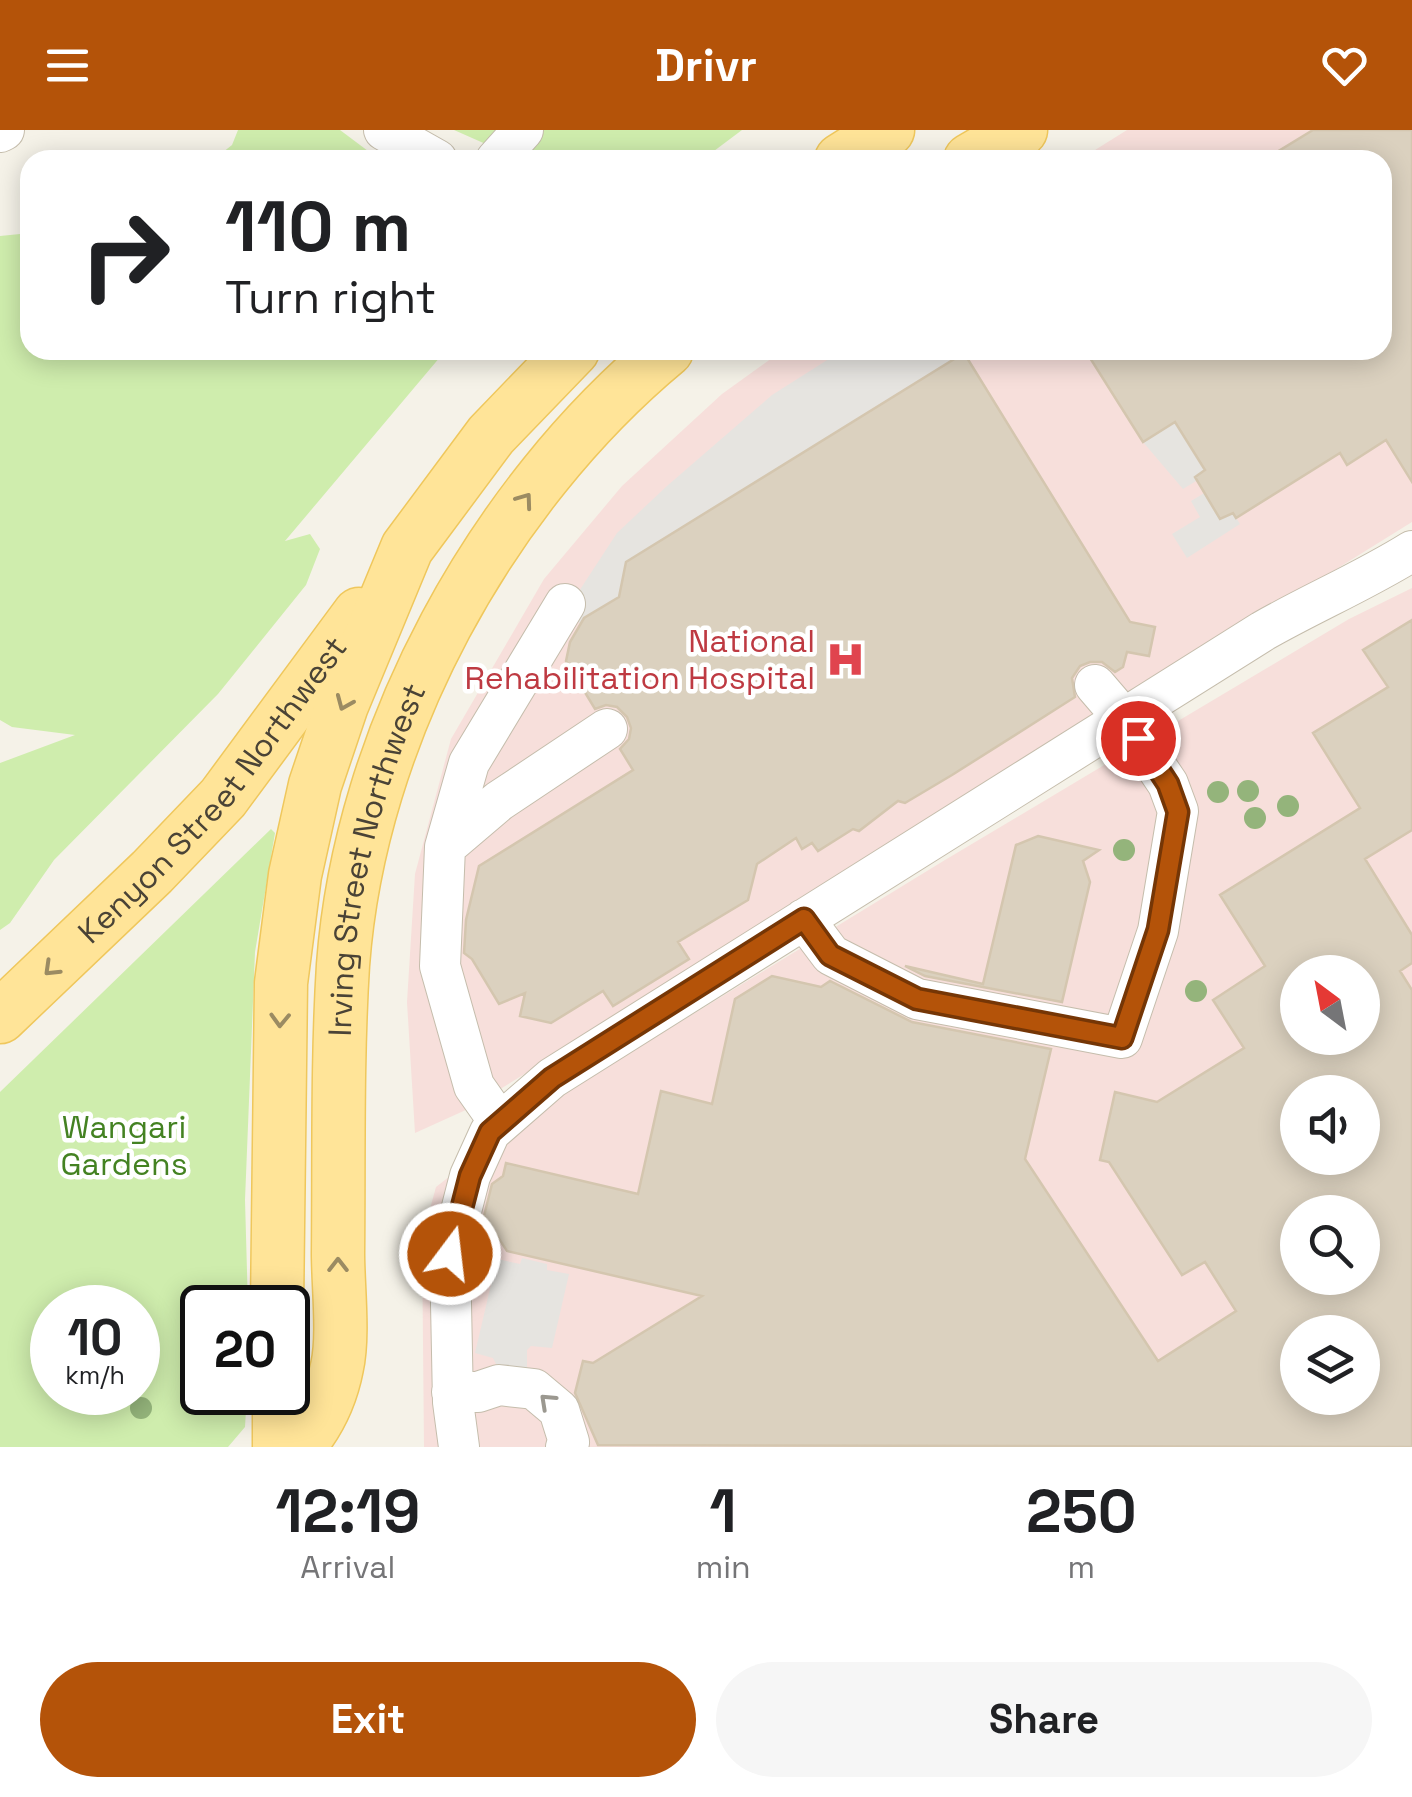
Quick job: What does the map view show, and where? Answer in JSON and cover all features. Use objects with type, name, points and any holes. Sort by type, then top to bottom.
[{"type":"main road","points":[[857,150],[888,130]]},
{"type":"main road","points":[[987,150],[1021,130]]},
{"type":"main road","name":"Irving Street Northwest","points":[[277,1285],[284,944],[308,810],[330,737],[407,548],[491,435],[563,360]]},
{"type":"main road","name":"Irving Street Northwest","points":[[298,1447],[325,1408],[338,1363],[344,961],[359,862],[384,772],[413,692],[507,526],[568,446],[617,394],[656,360]]},
{"type":"main road","name":"Kenyon Street Northwest","points":[[0,1017],[224,798],[407,548]]},
{"type":"main road","points":[[338,1363],[338,1447]]},
{"type":"main road","points":[[279,1415],[279,1447]]},
{"type":"street","points":[[384,130],[420,150]]},
{"type":"street","points":[[505,150],[523,130]]},
{"type":"street","points":[[459,1447],[452,1392],[450,1254],[470,1176],[490,1132],[552,1078],[804,919],[1302,608],[1370,577],[1412,552]]},
{"type":"street","points":[[500,1123],[474,1086],[440,966],[446,846],[469,763],[565,604]]},
{"type":"street","points":[[804,919],[830,955],[917,999],[1122,1038],[1158,930],[1178,812],[1168,784],[1126,720],[1095,685]]},
{"type":"street","points":[[446,846],[499,801],[607,729]]},
{"type":"street","points":[[452,1392],[478,1392],[506,1376],[534,1389],[558,1410],[569,1442],[566,1447]]},
{"type":"shaded area","name":"National Rehabilitation Hospital","points":[[1127,130],[1412,130],[1412,522],[468,1109],[415,1133],[407,1002],[415,874],[451,739],[544,579],[622,486],[722,394],[769,360],[1392,360],[1392,150],[1095,150]]},
{"type":"shaded area","points":[[827,360],[959,360],[956,373],[622,602],[583,626],[566,611],[617,533],[772,395]]},
{"type":"shaded area","points":[[1175,422],[1209,473],[1183,489],[1143,442]]},
{"type":"shaded area","points":[[1216,486],[1240,524],[1187,558],[1172,534],[1200,517],[1191,501]]},
{"type":"shaded area","points":[[1412,588],[1412,1447],[424,1447],[422,1238],[436,1187],[528,1115],[1349,619]]},
{"type":"shaded area","points":[[522,1258],[547,1264],[547,1270],[569,1274],[552,1348],[531,1346],[527,1350],[527,1371],[500,1372],[493,1358],[475,1353],[497,1259],[520,1264]]},
{"type":"green space","points":[[238,130],[340,130],[367,150],[226,150]]},
{"type":"green space","points":[[454,130],[742,130],[715,150],[499,150]]},
{"type":"green space","points":[[20,234],[20,360],[438,360],[285,541],[310,534],[320,549],[306,585],[218,694],[54,860],[10,923],[0,930],[0,763],[75,735],[12,727],[0,720],[0,236]]},
{"type":"green space","name":"Wangari Gardens","points":[[271,829],[275,833],[255,952],[245,1200],[247,1285],[180,1285],[180,1415],[246,1415],[245,1427],[228,1447],[0,1447],[0,1092]]},
{"type":"building","points":[[1313,130],[1412,130],[1412,482],[1386,440],[1347,465],[1340,453],[1236,518],[1233,513],[1220,519],[1195,477],[1205,470],[1175,422],[1143,442],[1091,360],[1392,360],[1392,150],[1280,150]]},
{"type":"building","points":[[953,360],[968,360],[1130,622],[1155,627],[1149,656],[1127,652],[1123,667],[1115,672],[1102,662],[1080,666],[1072,678],[1075,697],[905,803],[898,801],[859,831],[853,829],[818,851],[812,843],[802,849],[796,838],[757,864],[748,900],[678,942],[689,959],[613,1006],[603,991],[551,1023],[520,1016],[525,993],[499,1004],[472,959],[464,953],[466,920],[479,866],[633,770],[620,749],[629,739],[627,717],[617,707],[595,709],[566,661],[570,642],[584,618],[619,597],[626,562]]},
{"type":"building","points":[[1412,620],[1412,830],[1365,859],[1412,935],[1412,963],[1400,971],[1412,990],[1412,1447],[598,1445],[575,1393],[583,1361],[593,1363],[702,1296],[507,1251],[484,1216],[492,1184],[503,1176],[506,1163],[638,1194],[661,1091],[712,1104],[735,999],[772,976],[821,987],[830,981],[912,1022],[1051,1049],[1025,1159],[1158,1361],[1236,1311],[1205,1262],[1182,1275],[1109,1162],[1100,1160],[1115,1092],[1157,1102],[1244,1048],[1213,1000],[1265,966],[1220,895],[1360,808],[1313,733],[1388,687],[1363,650]]},
{"type":"building","points":[[1038,836],[1099,850],[1083,861],[1090,882],[1062,1002],[925,976],[905,966],[983,984],[1016,845]]},
{"type":"place","name":"National Rehabilitation Hospital","points":[[845,659]]},
{"type":"route","points":[[450,1254],[470,1176],[490,1132],[552,1078],[804,919],[830,955],[917,999],[1122,1038],[1158,930],[1178,812],[1177,800],[1138,738]]}]
